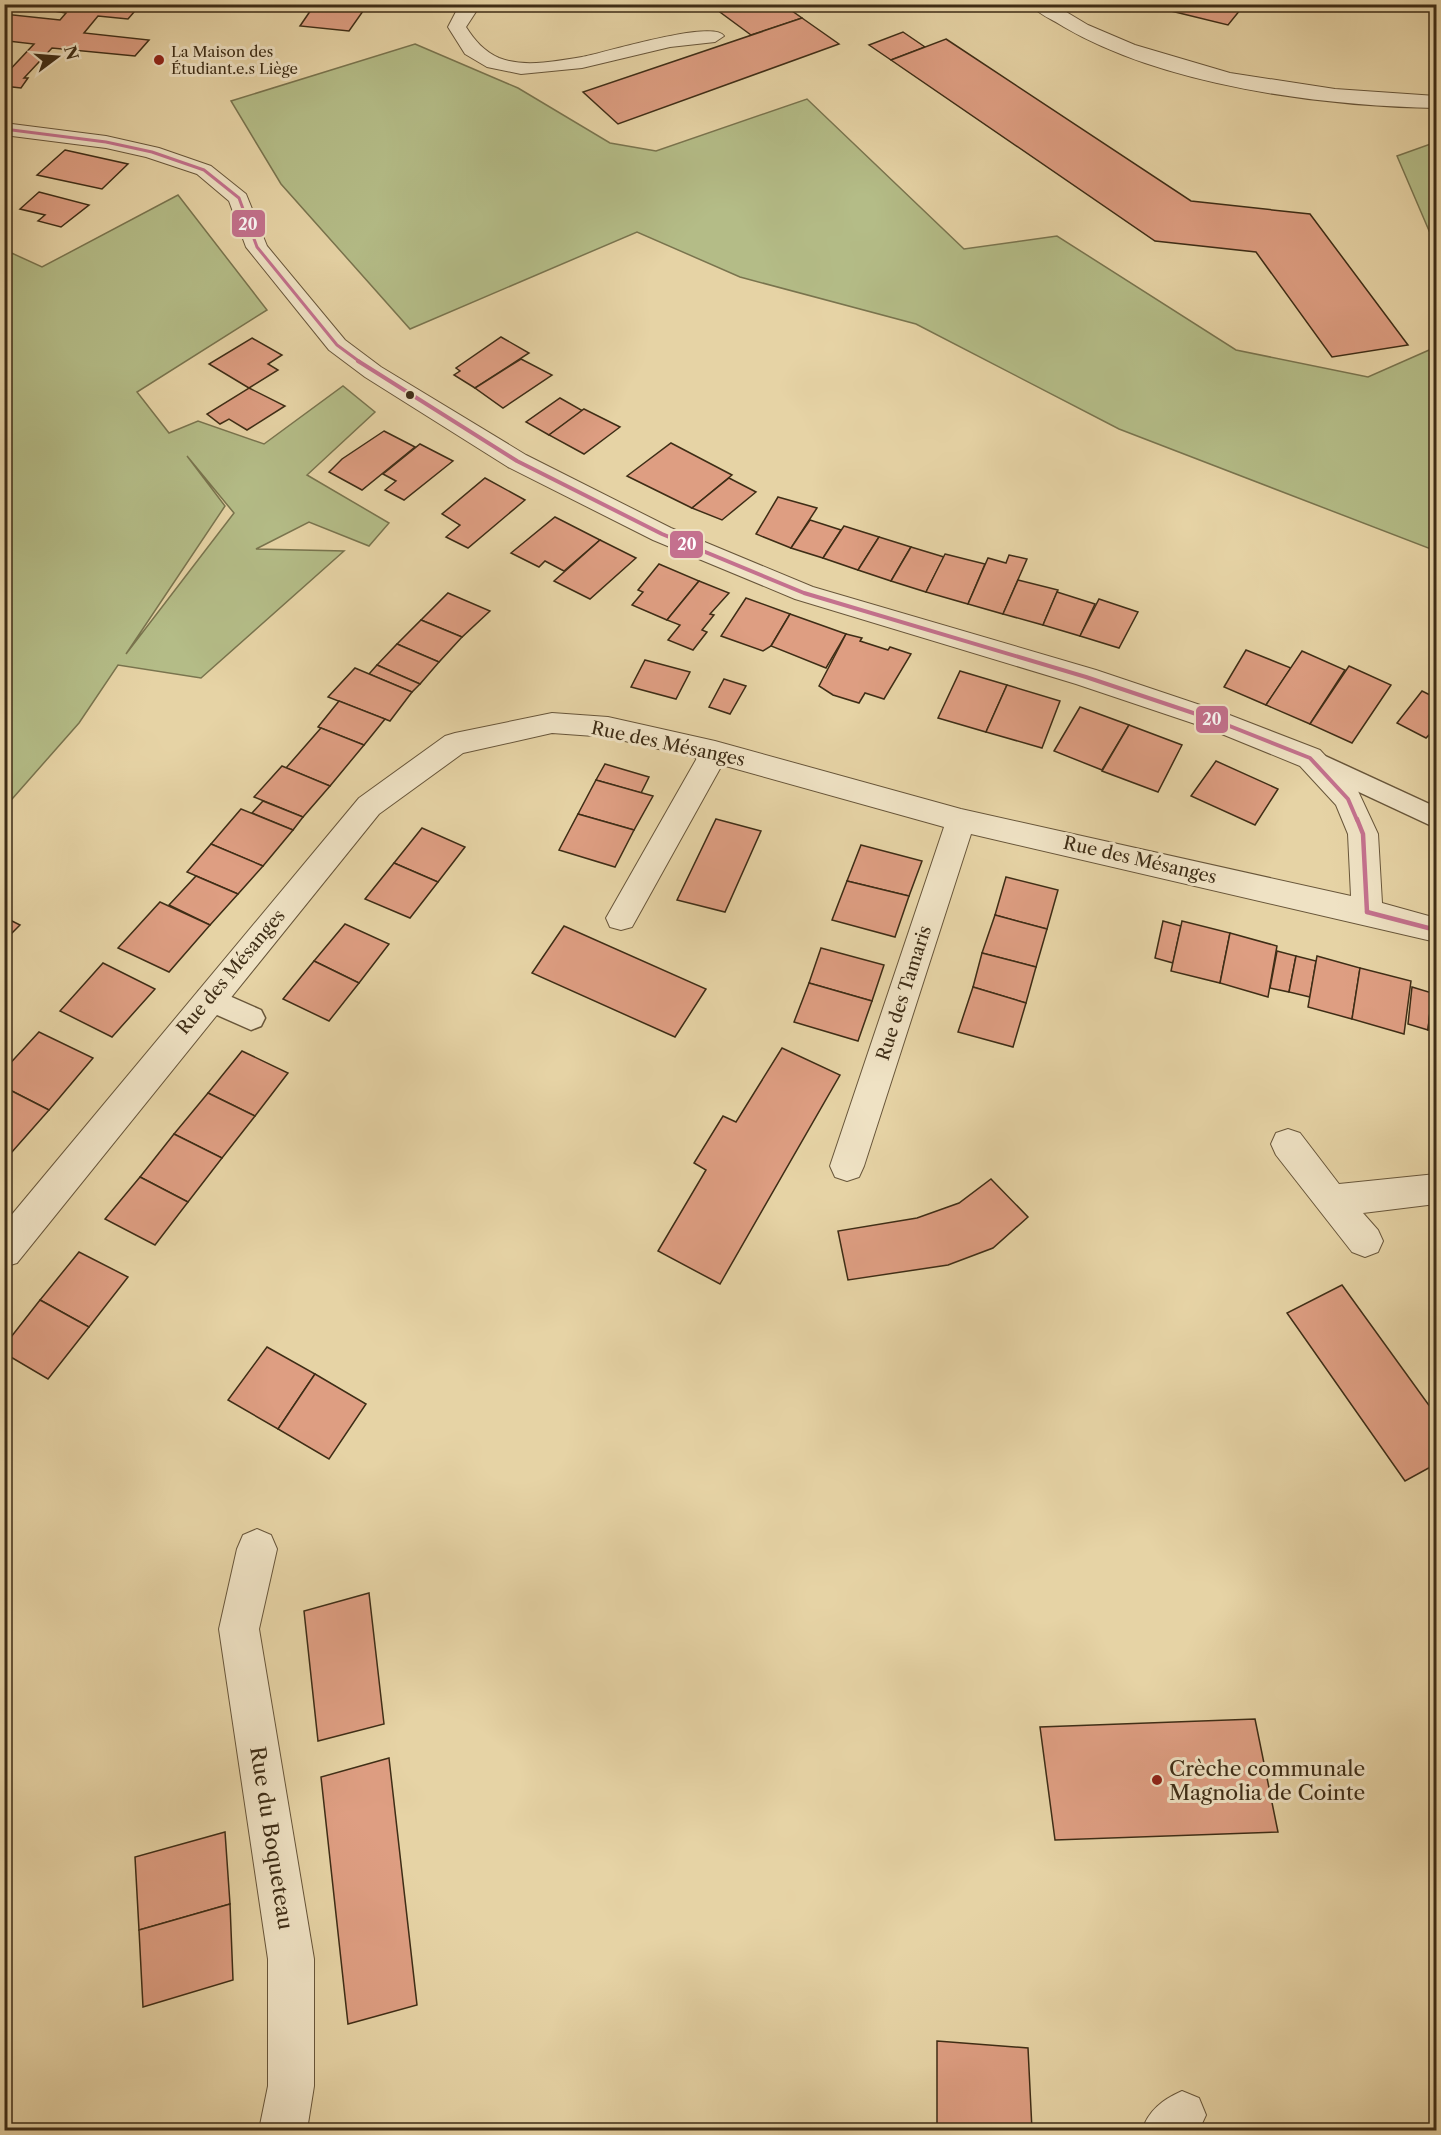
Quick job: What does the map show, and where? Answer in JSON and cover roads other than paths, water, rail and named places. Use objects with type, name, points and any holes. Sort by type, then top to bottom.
[{"type":"street","points":[[472,4],[457,27],[466,46],[492,61],[533,69],[581,64],[665,43],[715,36]]},
{"type":"street","points":[[1039,4],[1061,20],[1129,49],[1223,79],[1360,99],[1437,102]]},
{"type":"street","points":[[4,129],[106,142],[152,152],[204,170],[240,198],[257,248],[337,345],[373,372],[517,461],[662,534],[804,593],[1086,677],[1217,721],[1310,758],[1348,800],[1363,834],[1367,912]]},
{"type":"street","name":"Rue des Mésanges","points":[[4,1251],[369,806],[455,744],[552,723],[608,727],[715,752],[961,820],[1437,930]]},
{"type":"street","points":[[621,918],[715,752]]},
{"type":"street","name":"Rue des Tamaris","points":[[847,1166],[961,820]]},
{"type":"street","points":[[1288,1144],[1365,1242]]},
{"type":"street","points":[[1331,1201],[1437,1188]]},
{"type":"street","name":"Rue du Boqueteau","points":[[257,1549],[239,1629],[291,1959],[291,2086],[283,2130]]},
{"type":"lane","points":[[1310,758],[1437,818]]},
{"type":"lane","points":[[209,999],[251,1018]]},
{"type":"place","name":"La Maison des Étudiant.e.s Liège","points":[[159,60]]},
{"type":"place","name":"Crèche communale Magnolia de Cointe","points":[[1157,1780]]}]
